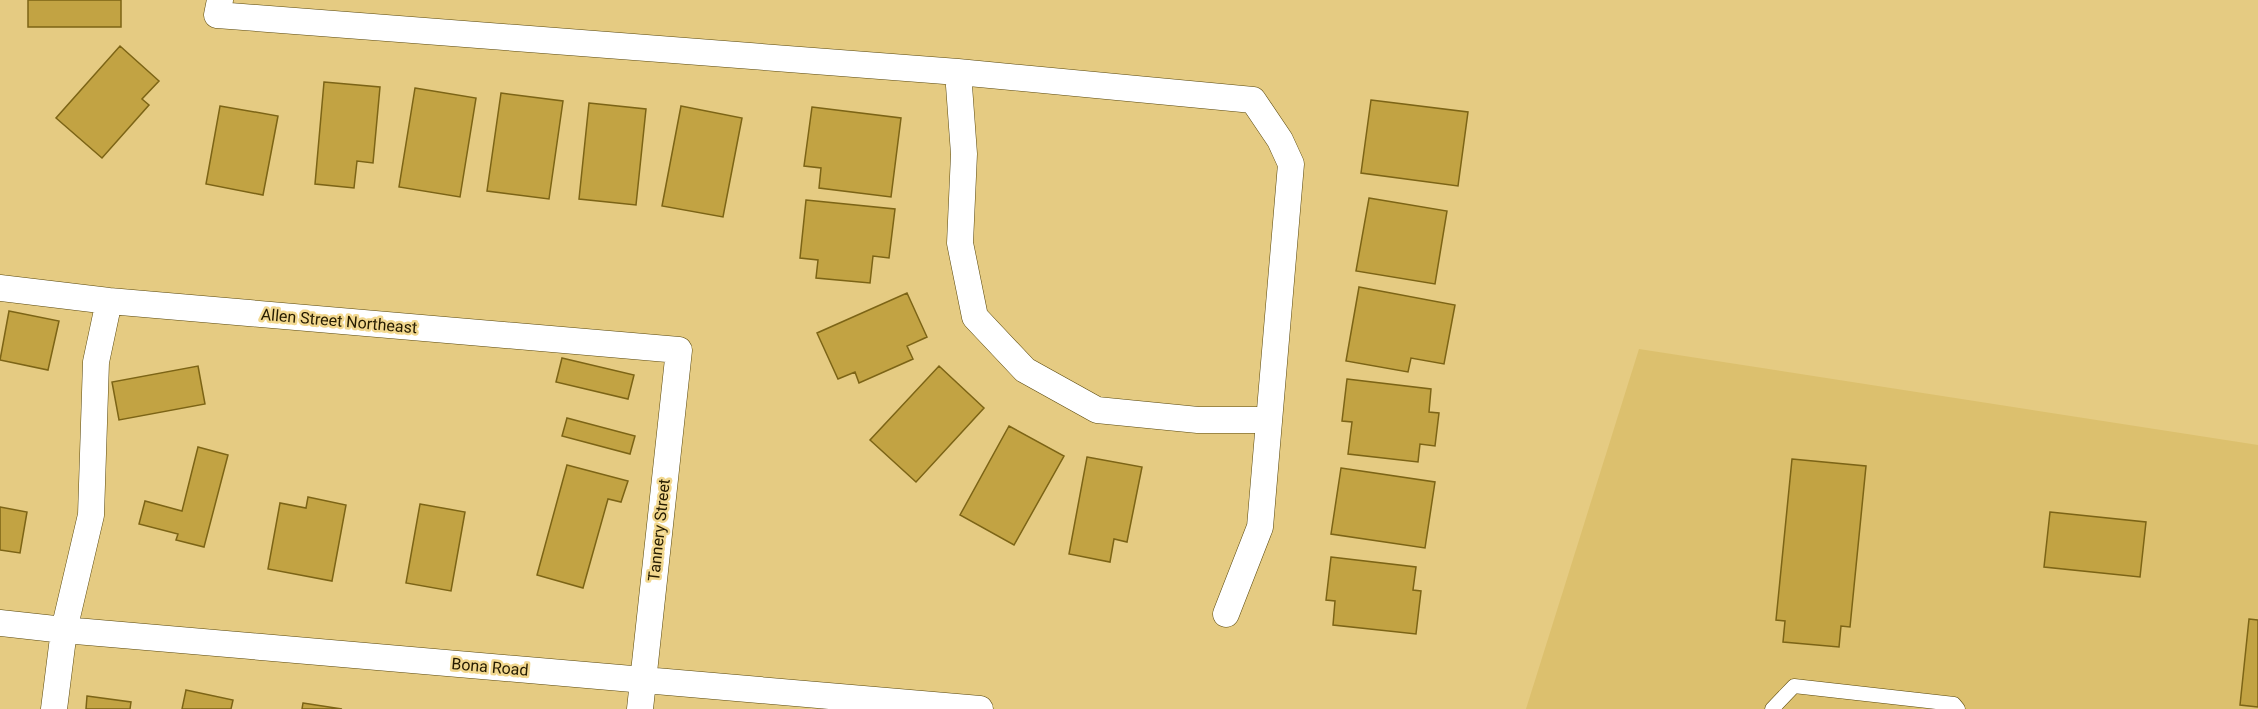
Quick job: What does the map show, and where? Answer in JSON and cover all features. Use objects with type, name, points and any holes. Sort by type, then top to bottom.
[{"type":"street","points":[[220,0],[217,15],[958,72],[1253,100],[1280,140],[1291,164],[1260,527],[1226,614]]},
{"type":"street","points":[[958,72],[964,154],[960,243],[975,316],[1025,370],[1096,410],[1198,420],[1269,420]]},
{"type":"street","name":"Allen Street Northeast","points":[[0,288],[109,301],[679,350]]},
{"type":"street","points":[[54,709],[64,630],[91,515],[96,362],[109,301]]},
{"type":"street","name":"Tannery Street","points":[[640,709],[679,350]]},
{"type":"street","name":"Bona Road","points":[[0,623],[980,709]]},
{"type":"lane","points":[[1772,709],[1794,686],[1954,704],[1958,709]]},
{"type":"shaded area","points":[[1639,349],[2258,445],[2258,709],[1526,709]]},
{"type":"building","points":[[28,0],[121,0],[121,27],[28,27]]},
{"type":"building","points":[[120,46],[159,81],[142,99],[149,105],[102,158],[56,118]]},
{"type":"building","points":[[324,82],[380,87],[373,163],[357,161],[354,188],[315,184]]},
{"type":"building","points":[[415,88],[476,98],[460,197],[399,187]]},
{"type":"building","points":[[501,93],[563,101],[549,199],[487,191]]},
{"type":"building","points":[[1371,100],[1468,112],[1458,186],[1361,173]]},
{"type":"building","points":[[589,103],[646,109],[636,205],[579,199]]},
{"type":"building","points":[[220,106],[278,116],[263,195],[206,184]]},
{"type":"building","points":[[681,106],[742,118],[723,217],[662,206]]},
{"type":"building","points":[[812,107],[901,118],[891,197],[819,188],[821,168],[804,166]]},
{"type":"building","points":[[1369,198],[1447,211],[1435,284],[1356,271]]},
{"type":"building","points":[[806,200],[895,209],[889,258],[873,256],[870,283],[816,278],[818,260],[800,258]]},
{"type":"building","points":[[1359,287],[1455,305],[1444,364],[1411,358],[1408,372],[1346,361]]},
{"type":"building","points":[[907,293],[927,337],[907,346],[913,359],[859,383],[855,372],[838,379],[817,333]]},
{"type":"building","points":[[9,311],[59,321],[48,370],[0,360]]},
{"type":"building","points":[[562,358],[634,375],[628,399],[556,382]]},
{"type":"building","points":[[198,366],[205,404],[119,420],[112,382]]},
{"type":"building","points":[[939,366],[984,408],[916,482],[870,440]]},
{"type":"building","points":[[1347,379],[1431,389],[1429,412],[1439,413],[1435,446],[1420,444],[1418,462],[1348,454],[1352,422],[1342,421]]},
{"type":"building","points":[[567,418],[635,436],[630,454],[562,436]]},
{"type":"building","points":[[1009,426],[1064,456],[1014,545],[960,515]]},
{"type":"building","points":[[198,447],[228,455],[204,547],[176,540],[178,534],[139,524],[145,501],[182,511]]},
{"type":"building","points":[[1087,457],[1142,467],[1127,542],[1114,539],[1110,562],[1069,554]]},
{"type":"building","points":[[1792,459],[1866,466],[1850,627],[1841,626],[1839,647],[1783,642],[1785,621],[1776,620]]},
{"type":"building","points":[[567,465],[628,481],[621,502],[608,499],[583,588],[537,575]]},
{"type":"building","points":[[1341,468],[1435,482],[1425,548],[1331,534]]},
{"type":"building","points":[[308,497],[346,505],[332,581],[268,569],[280,503],[306,508]]},
{"type":"building","points":[[420,504],[465,512],[451,591],[406,583]]},
{"type":"building","points":[[0,507],[27,512],[20,553],[0,550]]},
{"type":"building","points":[[2050,512],[2146,522],[2140,577],[2044,567]]},
{"type":"building","points":[[1331,557],[1416,567],[1413,590],[1421,591],[1416,634],[1333,625],[1335,601],[1326,600]]},
{"type":"building","points":[[2249,619],[2258,620],[2258,707],[2240,705]]},
{"type":"building","points":[[186,690],[233,700],[231,709],[182,709]]},
{"type":"building","points":[[87,696],[131,702],[130,709],[86,709]]},
{"type":"building","points":[[303,703],[342,709],[302,709]]}]
